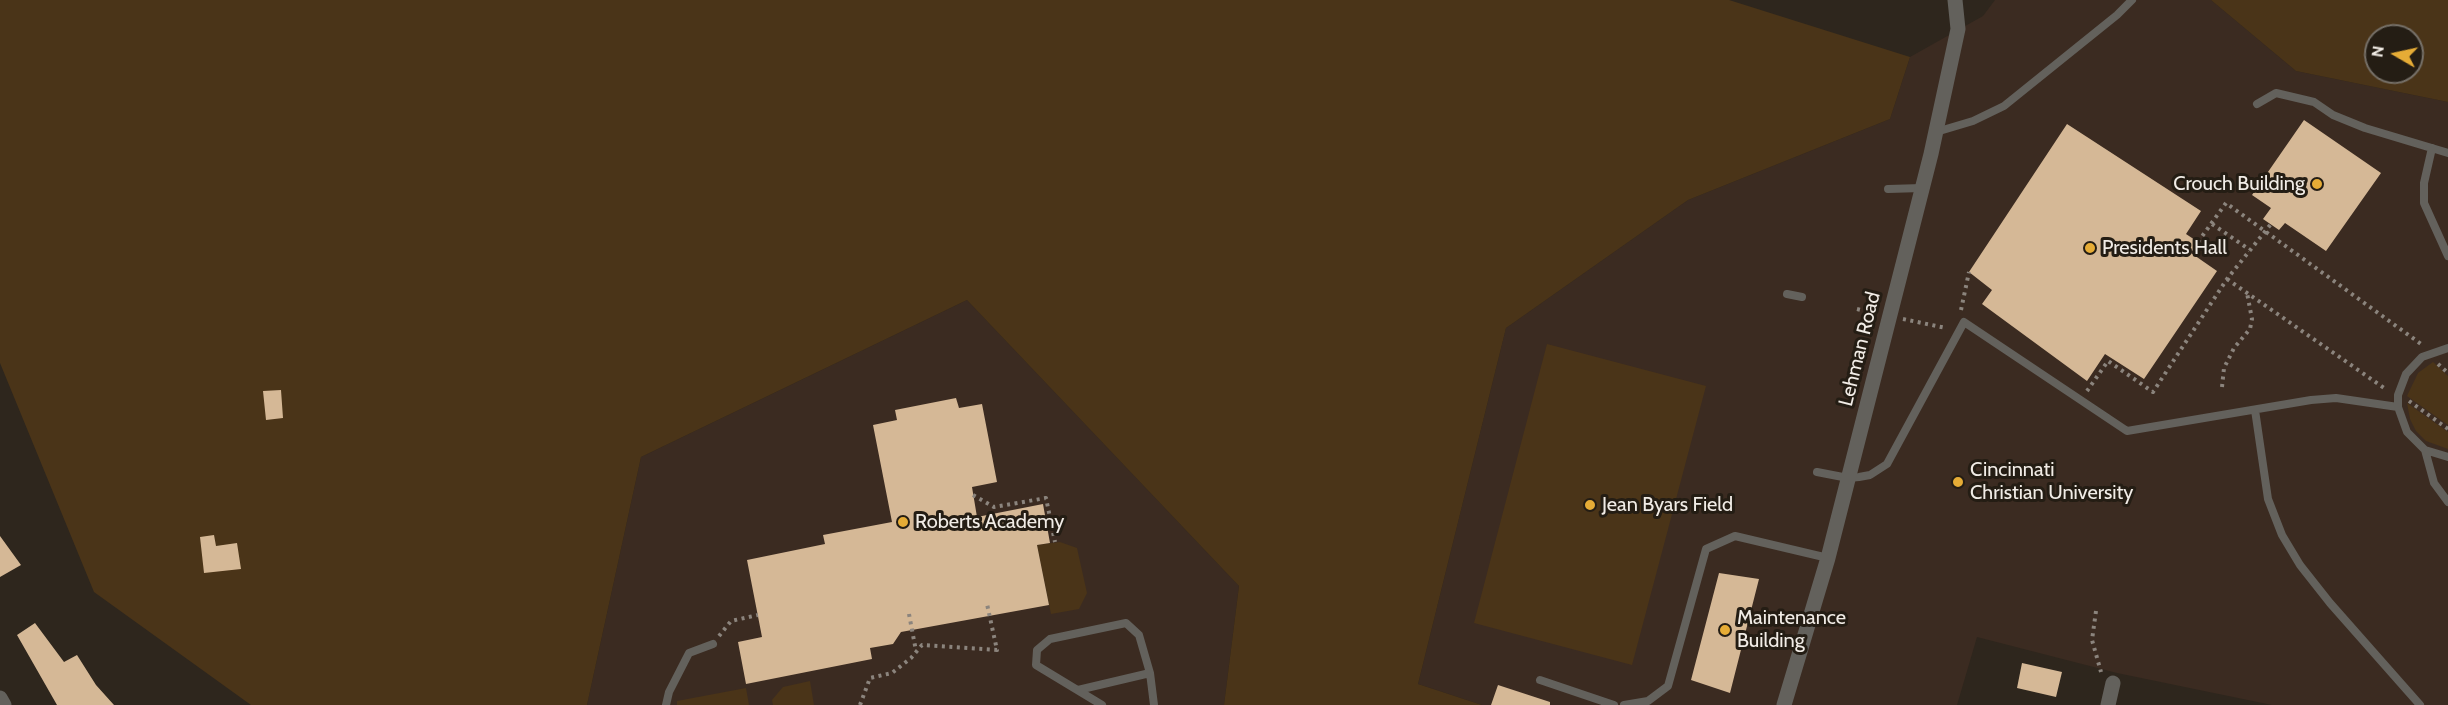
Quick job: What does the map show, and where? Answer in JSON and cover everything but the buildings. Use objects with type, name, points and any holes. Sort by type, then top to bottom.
[{"type":"street","name":"Lehman Road","points":[[1784,705],[1828,558],[1923,188],[1958,29],[1956,0]]},
{"type":"street","points":[[2108,705],[2113,684]]},
{"type":"street","points":[[0,698],[4,705]]},
{"type":"lane","points":[[1936,132],[1973,121],[2004,106],[2117,15],[2132,0]]},
{"type":"lane","points":[[2257,104],[2276,93],[2314,102],[2333,114],[2365,128],[2448,153]]},
{"type":"lane","points":[[2432,148],[2424,183],[2424,203],[2448,256]]},
{"type":"lane","points":[[1888,189],[1923,188]]},
{"type":"lane","points":[[1787,294],[1802,297]]},
{"type":"lane","points":[[1816,472],[1848,478],[1870,475],[1887,464],[1964,322],[2127,432],[2311,400],[2336,398],[2398,407]]},
{"type":"lane","points":[[2448,348],[2422,357],[2406,374],[2398,395],[2398,407],[2407,432],[2425,450],[2448,457]]},
{"type":"lane","points":[[2255,410],[2268,499],[2282,535],[2300,565],[2330,603],[2420,705]]},
{"type":"lane","points":[[2425,450],[2434,483],[2448,502]]},
{"type":"lane","points":[[1624,705],[1648,701],[1668,686],[1706,549],[1735,536],[1828,558]]},
{"type":"lane","points":[[1102,705],[1036,665],[1037,650],[1050,639],[1126,623],[1139,635],[1150,673],[1154,705]]},
{"type":"lane","points":[[666,705],[669,692],[689,653],[713,644]]},
{"type":"lane","points":[[1078,690],[1150,673]]},
{"type":"lane","points":[[1540,680],[1614,705]]},
{"type":"path","points":[[2198,242],[2226,203],[2422,345],[2448,373]]},
{"type":"path","points":[[2212,224],[2250,250]]},
{"type":"path","points":[[2080,400],[2108,361],[2153,392],[2227,279],[2271,224]]},
{"type":"path","points":[[1959,318],[1970,272]]},
{"type":"path","points":[[2227,279],[2384,389],[2398,395],[2448,429]]},
{"type":"path","points":[[2222,387],[2224,368],[2234,348],[2250,329],[2252,319],[2247,292]]},
{"type":"path","points":[[1857,309],[1876,313]]},
{"type":"path","points":[[1904,319],[1956,330]]},
{"type":"path","points":[[973,495],[994,507],[1047,498],[1055,542]]},
{"type":"path","points":[[860,705],[870,678],[892,673],[922,645],[997,650],[987,604]]},
{"type":"path","points":[[2096,611],[2092,640],[2101,672]]},
{"type":"path","points":[[909,614],[916,652]]},
{"type":"path","points":[[713,644],[731,621],[758,615]]},
{"type":"shaded area","points":[[0,0],[1729,0],[1910,57],[1890,119],[1688,200],[1506,328],[1418,684],[1482,705],[1224,705],[1239,586],[967,300],[641,457],[587,705],[251,705],[94,592],[0,363]]},
{"type":"shaded area","name":"Cincinnati Christian University","points":[[1995,0],[2211,0],[2296,71],[2448,102],[2448,705],[2272,705],[2117,673],[1977,637],[1957,705],[1482,705],[1418,684],[1506,328],[1688,200],[1890,119],[1910,57],[1983,16]]},
{"type":"shaded area","points":[[2211,0],[2448,0],[2448,102],[2296,71]]},
{"type":"shaded area","name":"Roberts Academy","points":[[967,300],[1239,586],[1224,705],[587,705],[641,457]]},
{"type":"shaded area","name":"Jean Byars Field","points":[[1547,344],[1706,386],[1632,665],[1474,623]]},
{"type":"shaded area","points":[[2433,362],[2448,376],[2448,425],[2407,396],[2418,373]]},
{"type":"shaded area","points":[[2407,403],[2448,432],[2448,449],[2426,441],[2416,431],[2410,419]]},
{"type":"shaded area","points":[[1060,542],[1077,548],[1087,593],[1079,609],[1051,614],[1037,545]]},
{"type":"shaded area","points":[[810,681],[814,705],[773,705],[772,700],[783,687]]},
{"type":"shaded area","points":[[746,688],[749,705],[677,705],[677,701]]},
{"type":"place","name":"Crouch Building","points":[[2317,184]]},
{"type":"place","name":"Presidents Hall","points":[[2090,248]]},
{"type":"place","name":"Cincinnati Christian University","points":[[1958,482]]},
{"type":"place","name":"Jean Byars Field","points":[[1590,505]]},
{"type":"place","name":"Roberts Academy","points":[[903,522]]},
{"type":"place","name":"Maintenance Building","points":[[1725,630]]}]
